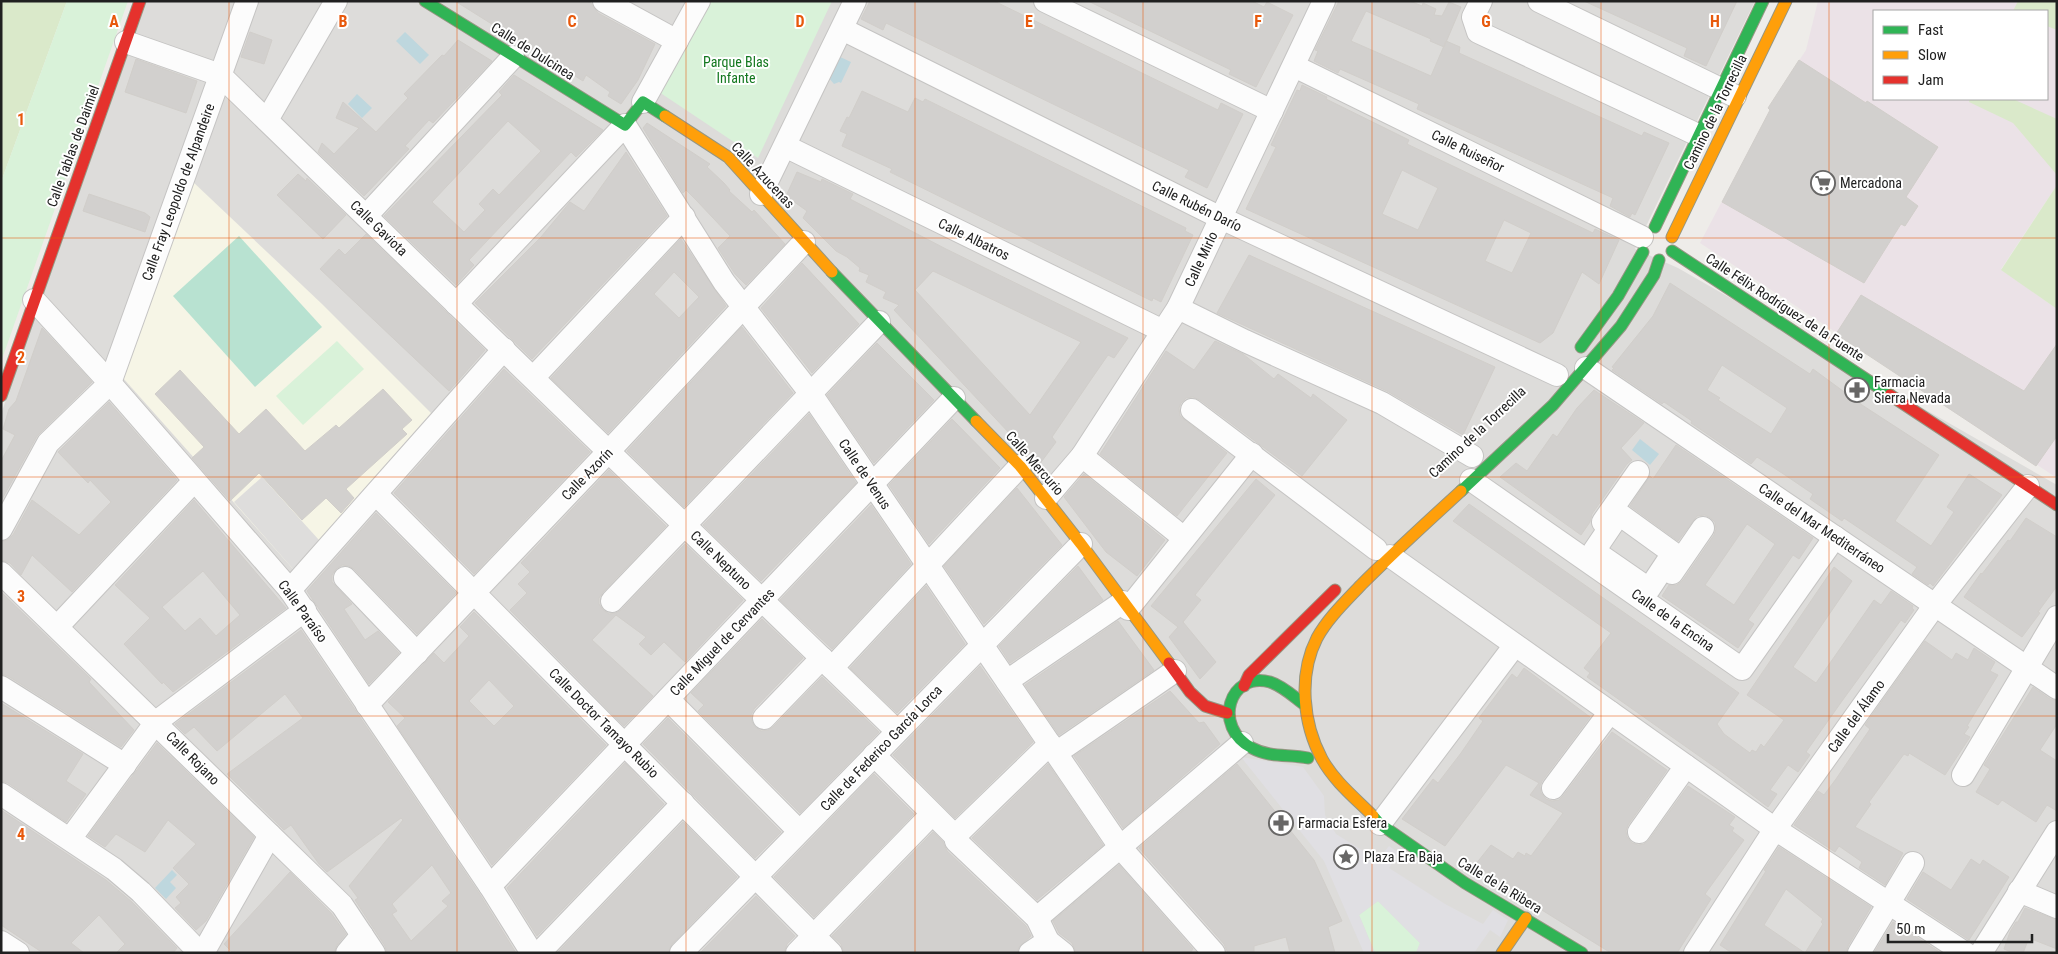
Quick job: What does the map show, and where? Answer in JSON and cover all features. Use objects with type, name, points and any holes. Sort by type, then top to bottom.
[{"type":"street","name":"Calle Tablas de Daimiel","points":[[1,396],[140,1]]},
{"type":"street","name":"Calle Fray Leopoldo de Alpandeire","points":[[110,383],[246,1]]},
{"type":"street","points":[[267,120],[336,1]]},
{"type":"street","points":[[604,1],[677,41]]},
{"type":"street","points":[[456,304],[626,125],[643,102],[699,1]]},
{"type":"street","points":[[761,194],[855,1]]},
{"type":"street","points":[[1045,1],[1272,111]]},
{"type":"street","points":[[1539,1],[1729,93]]},
{"type":"street","name":"Camino de la Torrecilla","points":[[1672,237],[1763,1]]},
{"type":"street","name":"Camino de la Torrecilla","points":[[1379,551],[1472,462],[1553,405],[1581,361],[1618,296],[1698,136],[1729,93],[1786,1]]},
{"type":"street","name":"Calle Mirlo","points":[[1046,498],[1082,456],[1178,308],[1294,66],[1319,3]]},
{"type":"street","name":"Calle de Dulcinea","points":[[435,4],[513,57],[626,125]]},
{"type":"street","points":[[1472,7],[1478,32],[1698,136]]},
{"type":"street","name":"Calle Rubén Darío","points":[[842,29],[1221,218],[1557,375]]},
{"type":"street","name":"Calle Gaviota","points":[[126,42],[220,75],[609,451]]},
{"type":"street","points":[[366,216],[513,57]]},
{"type":"street","name":"Calle Ruiseñor","points":[[1294,66],[1647,239]]},
{"type":"street","name":"Calle Azucenas","points":[[643,102],[728,157],[804,242]]},
{"type":"street","name":"Calle de Venus","points":[[626,125],[724,282],[811,394],[1120,846],[1214,953]]},
{"type":"street","name":"Calle Albatros","points":[[785,146],[1163,331]]},
{"type":"street","points":[[533,378],[684,217]]},
{"type":"street","points":[[1668,231],[1672,237],[1674,245],[1667,257],[1659,260],[1647,257],[1647,239],[1668,231]]},
{"type":"street","name":"Calle Azorín","points":[[367,705],[609,451],[804,242]]},
{"type":"street","name":"Calle Mercurio","points":[[804,242],[1020,466],[1081,544],[1190,692],[1205,706],[1227,713]]},
{"type":"street","name":"Calle Félix Rodríguez de la Fuente","points":[[1672,251],[2057,505]]},
{"type":"street","name":"Camino de la Torrecilla","points":[[1581,361],[1621,326],[1654,275],[1659,260]]},
{"type":"street","name":"Calle Paraíso","points":[[34,300],[110,383],[290,590],[490,886],[532,953]]},
{"type":"street","name":"Calle de la Encina","points":[[1178,308],[1245,341],[1382,403],[1472,462],[1580,556],[1742,669],[1835,537]]},
{"type":"street","points":[[612,601],[880,322]]},
{"type":"street","points":[[290,590],[504,349]]},
{"type":"street","name":"Calle del Mar Mediterráneo","points":[[1581,361],[2057,688]]},
{"type":"street","points":[[1,528],[48,444],[110,383]]},
{"type":"street","name":"Calle Miguel de Cervantes","points":[[490,886],[954,398]]},
{"type":"street","points":[[1192,410],[1379,551],[1775,829],[1965,953]]},
{"type":"street","name":"Calle Neptuno","points":[[609,451],[897,731]]},
{"type":"street","points":[[1007,682],[1126,606],[1252,454]]},
{"type":"street","points":[[1082,456],[1184,538]]},
{"type":"street","points":[[764,718],[827,663],[927,565],[1020,466]]},
{"type":"street","points":[[1580,556],[1638,472]]},
{"type":"street","points":[[57,627],[194,481]]},
{"type":"street","name":"Calle del Álamo","points":[[1695,953],[1775,829],[1935,605],[2028,486]]},
{"type":"street","name":"Calle Doctor Tamayo Rubio","points":[[376,494],[831,953]]},
{"type":"street","points":[[1650,604],[1703,528]]},
{"type":"street","name":"Calle de Federico García Lorca","points":[[681,953],[1081,544]]},
{"type":"street","name":"Calle de la Ribera","points":[[1314,770],[1308,758],[1301,718],[1309,661],[1317,638],[1379,551]]},
{"type":"street","name":"Calle Rojano","points":[[1,573],[342,905],[368,944]]},
{"type":"street","points":[[345,578],[417,653]]},
{"type":"street","points":[[1244,686],[1249,675],[1342,583]]},
{"type":"street","points":[[70,839],[156,722],[305,610]]},
{"type":"street","points":[[1302,638],[1309,616]]},
{"type":"street","points":[[1963,775],[2057,617]]},
{"type":"street","points":[[1380,824],[1515,645]]},
{"type":"street","points":[[955,836],[1053,748],[1175,671]]},
{"type":"street","points":[[1301,718],[1291,690],[1261,681],[1244,686],[1232,695],[1227,713],[1229,725],[1248,746],[1270,755],[1308,758]]},
{"type":"street","points":[[1,687],[125,765]]},
{"type":"street","points":[[668,699],[800,832]]},
{"type":"street","points":[[1553,788],[1610,712]]},
{"type":"street","name":"Calle de la Ribera","points":[[1301,718],[1309,729],[1322,758],[1332,774],[1380,824],[1465,883],[1582,953]]},
{"type":"street","points":[[1037,918],[1120,846],[1248,746],[1271,747],[1278,743]]},
{"type":"street","points":[[874,755],[955,836],[956,841],[1037,918],[1056,947],[1030,953]]},
{"type":"street","points":[[1638,832],[1686,766]]},
{"type":"street","points":[[1,794],[114,869],[141,892],[201,953],[270,835]]},
{"type":"street","points":[[538,953],[682,803]]},
{"type":"street","points":[[797,953],[932,814]]},
{"type":"street","name":"Calle de la Ribera","points":[[1358,817],[1380,824]]},
{"type":"street","points":[[1981,953],[2057,832]]},
{"type":"street","points":[[1859,953],[1913,863]]},
{"type":"street","points":[[2019,892],[2057,907]]},
{"type":"street","points":[[1502,953],[1526,918]]},
{"type":"street","points":[[1,942],[18,953]]},
{"type":"street","points":[[347,953],[368,944]]},
{"type":"shaded area","points":[[147,1],[1755,1],[1635,249],[1678,268],[2057,485],[2057,953],[1,953],[1,414]]},
{"type":"shaded area","points":[[1818,1],[2057,1],[2057,185],[2001,269],[2057,309],[2057,478],[1700,243],[1770,110],[1768,108],[1806,50]]},
{"type":"shaded area","points":[[192,181],[322,304],[431,413],[293,569],[123,378]]},
{"type":"shaded area","points":[[262,477],[319,540],[293,569],[234,502]]},
{"type":"shaded area","name":"Plaza Era Baja","points":[[1241,757],[1303,767],[1324,796],[1325,815],[1336,834],[1378,860],[1389,846],[1399,853],[1389,868],[1445,904],[1483,924],[1493,910],[1508,920],[1500,937],[1490,930],[1474,953],[1416,953],[1420,943],[1378,901],[1359,915],[1375,953],[1364,953],[1324,861]]},
{"type":"green space","points":[[1,1],[67,1],[1,182]]},
{"type":"green space","points":[[67,1],[128,1],[1,362],[1,182]]},
{"type":"green space","name":"Parque Blas Infante","points":[[708,1],[832,1],[758,158],[659,92]]},
{"type":"green space","points":[[2018,1],[2057,1],[2057,30],[2048,26],[2048,10],[2014,10]]},
{"type":"green space","points":[[1970,100],[2015,100],[2057,119],[2057,175],[2013,123],[1969,102]]},
{"type":"green space","points":[[2057,185],[2057,309],[2001,270]]},
{"type":"green space","points":[[239,236],[322,327],[255,387],[173,296]]},
{"type":"green space","points":[[337,341],[364,369],[303,425],[276,396]]},
{"type":"green space","points":[[1378,901],[1420,943],[1416,953],[1375,953],[1359,915]]},
{"type":"water","points":[[405,32],[429,55],[420,64],[396,41]]},
{"type":"water","points":[[838,56],[851,62],[841,83],[834,84],[828,77]]},
{"type":"water","points":[[357,94],[372,108],[362,118],[348,104]]},
{"type":"water","points":[[1640,439],[1659,454],[1650,465],[1632,450]]},
{"type":"water","points":[[172,870],[177,875],[170,882],[176,888],[166,899],[155,888]]},
{"type":"building","points":[[455,1],[587,1],[591,3],[598,13],[655,44],[638,80],[621,104],[608,96],[610,92],[586,75],[583,81]]},
{"type":"building","points":[[870,1],[994,1],[1218,110],[1221,103],[1243,114],[1207,188],[1185,177],[1189,170],[886,23],[883,30],[861,19]]},
{"type":"building","points":[[1088,1],[1252,1],[1264,7],[1267,2],[1293,15],[1256,87],[1229,74],[1231,70]]},
{"type":"building","points":[[1339,1],[1410,1],[1422,6],[1423,3],[1436,9],[1434,15],[1442,16],[1449,2],[1461,7],[1446,41],[1460,47],[1459,53],[1642,136],[1644,132],[1669,143],[1635,215],[1632,213],[1630,217],[1610,206],[1613,198],[1417,109],[1419,104],[1340,69],[1338,73],[1314,61],[1318,51],[1315,50]],"holes":[[[1366,11],[1431,39],[1430,41],[1444,47],[1431,76],[1351,41]]]},
{"type":"building","points":[[1584,1],[1737,1],[1706,66],[1684,56],[1687,48]]},
{"type":"building","points":[[250,32],[272,40],[264,64],[241,57]]},
{"type":"building","points":[[458,40],[492,61],[433,123],[429,120],[405,146],[409,149],[364,196],[318,152],[322,143],[334,154],[359,128],[336,118],[343,102],[376,132],[408,98],[404,94]]},
{"type":"building","points":[[136,59],[197,81],[186,113],[125,92]]},
{"type":"building","name":"Mercadona","points":[[1799,60],[1938,147],[1906,197],[1918,206],[1905,226],[1901,224],[1864,283],[1722,202],[1770,110],[1768,108]]},
{"type":"building","points":[[514,75],[603,130],[576,157],[571,152],[469,260],[474,265],[456,285],[384,216],[502,95],[499,92]],"holes":[[[508,121],[541,151],[499,195],[493,189],[479,204],[485,210],[464,232],[432,202]]]},
{"type":"building","points":[[1302,85],[1409,140],[1407,144],[1593,233],[1595,229],[1619,240],[1599,284],[1582,272],[1553,333],[1540,343],[1246,209],[1276,147],[1271,145],[1297,90],[1300,91]],"holes":[[[1402,170],[1438,188],[1418,230],[1382,214]],[[1504,220],[1531,233],[1512,273],[1485,261]]]},
{"type":"building","points":[[862,91],[908,112],[915,98],[923,102],[925,99],[1186,228],[1185,231],[1193,235],[1161,302],[1153,298],[1152,301],[890,172],[892,169],[842,146],[847,134],[840,131],[847,117],[849,118]]},
{"type":"building","points":[[647,123],[710,164],[707,167],[724,183],[729,191],[752,212],[754,210],[785,244],[746,285],[735,274],[718,248],[730,236],[686,190],[683,193],[643,128]]},
{"type":"building","points":[[626,152],[667,216],[532,359],[475,303],[541,237],[570,202],[584,211]]},
{"type":"building","points":[[797,172],[821,182],[822,179],[853,194],[850,199],[946,249],[1128,338],[1114,358],[1108,355],[1052,437],[1056,442],[1039,465],[894,310],[899,305],[883,298],[886,292],[866,282],[869,275],[859,271],[860,268],[836,251],[803,218],[807,211],[786,196]],"holes":[[[933,271],[1081,342],[1030,415],[915,290]]]},
{"type":"building","points":[[298,174],[306,181],[307,178],[346,215],[323,239],[277,195]]},
{"type":"building","points":[[89,194],[145,213],[150,217],[145,232],[83,211]]},
{"type":"building","points":[[366,234],[485,350],[449,391],[320,269],[339,249],[345,255]]},
{"type":"building","points":[[681,239],[726,306],[608,433],[551,378]],"holes":[[[674,272],[699,297],[679,318],[654,294]]]},
{"type":"building","points":[[1249,255],[1495,367],[1463,435],[1387,391],[1217,313]]},
{"type":"building","points":[[802,263],[859,324],[812,373],[761,308]]},
{"type":"building","points":[[1670,283],[1810,374],[1813,369],[1862,405],[1939,455],[1895,521],[1931,546],[1954,512],[1947,507],[1969,474],[2002,495],[1933,586],[1930,583],[1928,585],[1912,574],[1917,567],[1844,518],[1842,521],[1810,499],[1813,494],[1757,457],[1751,464],[1664,402],[1662,404],[1612,370],[1614,368],[1612,367],[1653,316]],"holes":[[[1722,365],[1787,408],[1771,434],[1718,400],[1720,398],[1707,390]]]},
{"type":"building","points":[[1861,295],[2024,391],[2057,344],[2057,436],[2036,466],[1836,334]]},
{"type":"building","points":[[742,327],[793,393],[684,507],[627,451]]},
{"type":"building","points":[[42,328],[92,382],[37,436],[1,501],[1,461],[15,435],[3,429],[9,409],[16,401]]},
{"type":"building","points":[[1215,341],[1243,354],[1274,379],[1278,374],[1311,398],[1313,394],[1347,420],[1302,476],[1200,400],[1193,397],[1186,398],[1179,408],[1180,416],[1227,453],[1177,516],[1100,454],[1166,351],[1194,370]]},
{"type":"building","points":[[877,343],[934,400],[874,463],[827,395]]},
{"type":"building","points":[[504,369],[590,452],[474,574],[394,493]]},
{"type":"building","points":[[180,370],[239,434],[266,409],[305,451],[336,425],[339,428],[383,389],[412,420],[402,429],[407,434],[346,489],[354,498],[341,513],[326,498],[302,520],[259,473],[230,501],[192,458],[204,447],[155,394]]},
{"type":"building","points":[[1594,390],[1644,423],[1621,448],[1632,460],[1627,464],[1592,514],[1590,522],[1581,535],[1500,477],[1516,463],[1527,471],[1553,434],[1557,437],[1577,408]]},
{"type":"building","points":[[109,402],[177,480],[72,592],[32,555],[21,575],[10,563],[1,560],[1,542],[13,535],[32,500],[79,535],[111,502],[90,480],[88,483],[58,452]]},
{"type":"building","points":[[809,414],[856,483],[761,581],[703,525]]},
{"type":"building","points":[[952,419],[1000,468],[929,544],[889,485]]},
{"type":"building","points":[[1676,445],[1813,538],[1799,559],[1793,555],[1748,620],[1754,624],[1738,648],[1662,596],[1669,585],[1677,585],[1683,580],[1714,535],[1716,529],[1715,522],[1711,518],[1705,515],[1697,516],[1678,541],[1630,506],[1650,476],[1653,479]],"holes":[[[1747,524],[1775,544],[1734,605],[1705,585]]]},
{"type":"building","points":[[609,470],[666,526],[603,592],[599,598],[599,604],[603,610],[609,614],[621,610],[685,544],[743,600],[685,662],[664,642],[651,655],[639,644],[646,637],[616,615],[592,640],[653,696],[624,726],[510,610],[527,593],[518,584],[530,572],[521,563]]},
{"type":"building","points":[[1084,474],[1165,540],[1137,576],[1106,552],[1064,497]]},
{"type":"building","points":[[1256,479],[1275,495],[1195,595],[1201,600],[1183,622],[1216,662],[1200,679],[1169,637],[1178,627],[1151,606]]},
{"type":"building","points":[[1017,488],[1062,545],[984,624],[944,566]]},
{"type":"building","points":[[194,500],[286,608],[173,692],[163,682],[162,684],[124,644],[150,618],[115,585]],"holes":[[[203,571],[240,615],[216,636],[200,618],[185,631],[162,607]]]},
{"type":"building","points":[[1469,504],[1739,693],[1717,724],[1724,734],[1750,753],[1752,750],[1756,752],[1761,744],[1764,747],[1784,720],[1747,695],[1834,567],[1852,581],[1793,667],[1816,683],[1874,600],[1881,605],[1891,591],[1913,606],[1914,610],[1905,623],[1901,620],[1842,701],[1806,752],[1810,755],[1798,772],[1788,765],[1770,790],[1777,794],[1768,807],[1587,677],[1590,673],[1584,668],[1611,633],[1453,521]]},
{"type":"building","points":[[871,505],[911,564],[832,649],[780,600]]},
{"type":"building","points":[[376,513],[456,593],[417,634],[354,569],[342,565],[336,569],[332,575],[332,582],[352,604],[344,609],[365,640],[378,631],[399,653],[369,684],[307,591]]},
{"type":"building","points":[[2026,518],[2057,537],[2057,586],[2022,637],[1964,597],[2008,540],[2010,541]]},
{"type":"building","points":[[1078,566],[1103,600],[1010,663],[999,646]]},
{"type":"building","points":[[926,586],[965,644],[897,713],[850,668]]},
{"type":"building","points":[[1,592],[91,679],[89,682],[134,730],[121,747],[8,676],[1,674]]},
{"type":"building","points":[[474,612],[606,745],[492,865],[397,726],[405,718],[388,702],[434,653],[444,663],[469,636],[460,627]],"holes":[[[489,680],[514,706],[494,726],[469,701]]]},
{"type":"building","points":[[762,619],[803,658],[754,709],[751,715],[755,727],[761,731],[773,727],[822,677],[879,732],[800,813],[698,711],[704,705],[691,693]]},
{"type":"building","points":[[1118,621],[1154,670],[1059,735],[1025,685]]},
{"type":"building","points":[[301,630],[479,893],[516,953],[387,953],[385,946],[355,900],[358,898],[349,886],[403,820],[401,818],[327,872],[291,825],[284,830],[227,774],[303,718],[285,694],[217,751],[194,727],[185,734],[175,724]],"holes":[[[432,865],[451,893],[442,901],[448,906],[411,941],[392,914],[397,911],[392,904]]]},
{"type":"building","points":[[1925,641],[1952,660],[1956,653],[1968,660],[1974,648],[1995,662],[1990,671],[1998,675],[1967,726],[1969,727],[1964,734],[1970,737],[1945,775],[1909,753],[1908,756],[1904,754],[1869,802],[1871,804],[1855,827],[1903,853],[1885,885],[1859,868],[1862,862],[1839,846],[1835,852],[1794,825],[1818,791],[1824,795],[1836,779],[1870,729],[1865,725]]},
{"type":"building","points":[[980,666],[1033,742],[955,818],[893,755]]},
{"type":"building","points":[[1524,668],[1590,717],[1542,781],[1540,786],[1541,793],[1546,799],[1552,801],[1559,800],[1563,796],[1612,732],[1667,770],[1628,825],[1627,837],[1632,843],[1644,844],[1649,840],[1688,786],[1735,817],[1729,825],[1734,828],[1732,831],[1744,840],[1705,894],[1711,899],[1677,953],[1611,953],[1537,907],[1475,865],[1491,845],[1513,859],[1518,852],[1525,856],[1526,853],[1531,856],[1563,813],[1530,795],[1539,783],[1506,765],[1445,846],[1402,819],[1433,779],[1438,783],[1461,753],[1483,721],[1479,718],[1512,674],[1517,678]]},
{"type":"building","points":[[2033,687],[2050,699],[2057,701],[2057,724],[2040,750],[2057,761],[2057,811],[2047,805],[2036,822],[2002,800],[1998,805],[1976,792],[1990,769],[1984,765]]},
{"type":"building","points":[[1170,691],[1199,723],[1204,722],[1220,744],[1123,828],[1074,756]]},
{"type":"building","points":[[1,703],[83,754],[66,781],[86,794],[66,822],[8,783],[1,781]]},
{"type":"building","points":[[668,718],[781,832],[755,858],[643,744]]},
{"type":"building","points":[[157,743],[254,837],[206,921],[196,930],[175,908],[181,903],[176,897],[189,884],[173,868],[196,844],[168,820],[145,852],[116,834],[105,847],[88,836]]},
{"type":"building","points":[[625,763],[664,804],[537,936],[507,888]]},
{"type":"building","points":[[1048,764],[1103,845],[1037,900],[972,838]]},
{"type":"building","points":[[1237,764],[1314,860],[1342,921],[1328,927],[1335,953],[1290,953],[1286,937],[1254,946],[1254,953],[1228,953],[1224,944],[1139,848]]},
{"type":"building","points":[[874,774],[914,814],[814,917],[774,877]]},
{"type":"building","points":[[1,810],[106,880],[132,902],[177,948],[173,953],[116,953],[125,944],[99,915],[71,943],[84,953],[43,953],[1,925]]},
{"type":"building","points":[[683,822],[737,877],[672,944],[668,953],[557,953]]},
{"type":"building","points":[[933,832],[943,842],[947,851],[1026,926],[1031,936],[1019,947],[1017,953],[844,953],[841,944],[832,936]]},
{"type":"building","points":[[1779,847],[1871,907],[1848,946],[1846,953],[1805,953],[1732,953],[1720,945]],"holes":[[[1786,889],[1823,919],[1821,922],[1823,924],[1805,953],[1764,925]]]},
{"type":"building","points":[[1971,859],[1980,865],[1983,860],[2009,877],[1969,940],[1907,899],[1923,872],[1951,890]]},
{"type":"building","points":[[1119,865],[1193,949],[1190,953],[1076,953],[1072,943],[1059,933],[1053,921]]},
{"type":"building","points":[[290,872],[331,913],[346,934],[337,945],[334,953],[233,953],[224,944]]},
{"type":"building","points":[[756,896],[795,936],[787,944],[784,953],[700,953]]},
{"type":"building","points":[[2025,908],[2057,920],[2057,949],[2029,938],[2023,953],[2013,953],[2004,949],[2010,932]]},
{"type":"building","points":[[1893,922],[1941,953],[1874,953]]},
{"type":"traffic: fast","points":[[425,1],[625,125],[643,102],[665,116]]},
{"type":"traffic: fast","points":[[1655,227],[1763,1]]},
{"type":"traffic: fast","points":[[1672,251],[1890,395]]},
{"type":"traffic: fast","points":[[1581,347],[1618,296],[1643,252]]},
{"type":"traffic: fast","points":[[1461,491],[1553,405],[1621,326],[1654,275],[1659,260]]},
{"type":"traffic: fast","points":[[832,272],[976,421]]},
{"type":"traffic: fast","points":[[1305,705],[1275,684],[1256,681],[1244,685],[1236,693],[1231,703],[1229,715],[1232,727],[1240,739],[1252,748],[1273,755],[1308,758]]},
{"type":"traffic: fast","points":[[1373,816],[1380,824],[1465,883],[1582,953]]},
{"type":"traffic: slow","points":[[1672,237],[1786,1]]},
{"type":"traffic: slow","points":[[665,116],[728,157],[832,272]]},
{"type":"traffic: slow","points":[[976,421],[1020,466],[1081,544],[1169,663]]},
{"type":"traffic: slow","points":[[1373,816],[1332,775],[1316,745],[1307,715],[1305,699],[1305,683],[1311,652],[1321,631],[1343,604],[1385,561],[1461,491]]},
{"type":"traffic: slow","points":[[1502,953],[1526,918]]},
{"type":"traffic: jam","points":[[1,396],[140,1]]},
{"type":"traffic: jam","points":[[1890,395],[2057,505]]},
{"type":"traffic: jam","points":[[1244,686],[1249,675],[1335,590]]},
{"type":"traffic: jam","points":[[1169,663],[1190,692],[1205,706],[1227,713]]},
{"type":"place","name":"Mercadona","points":[[1823,183]]},
{"type":"place","name":"Farmacia Sierra Nevada","points":[[1857,390]]},
{"type":"place","name":"Farmacia Esfera","points":[[1281,823]]},
{"type":"place","name":"Plaza Era Baja","points":[[1346,857]]}]
